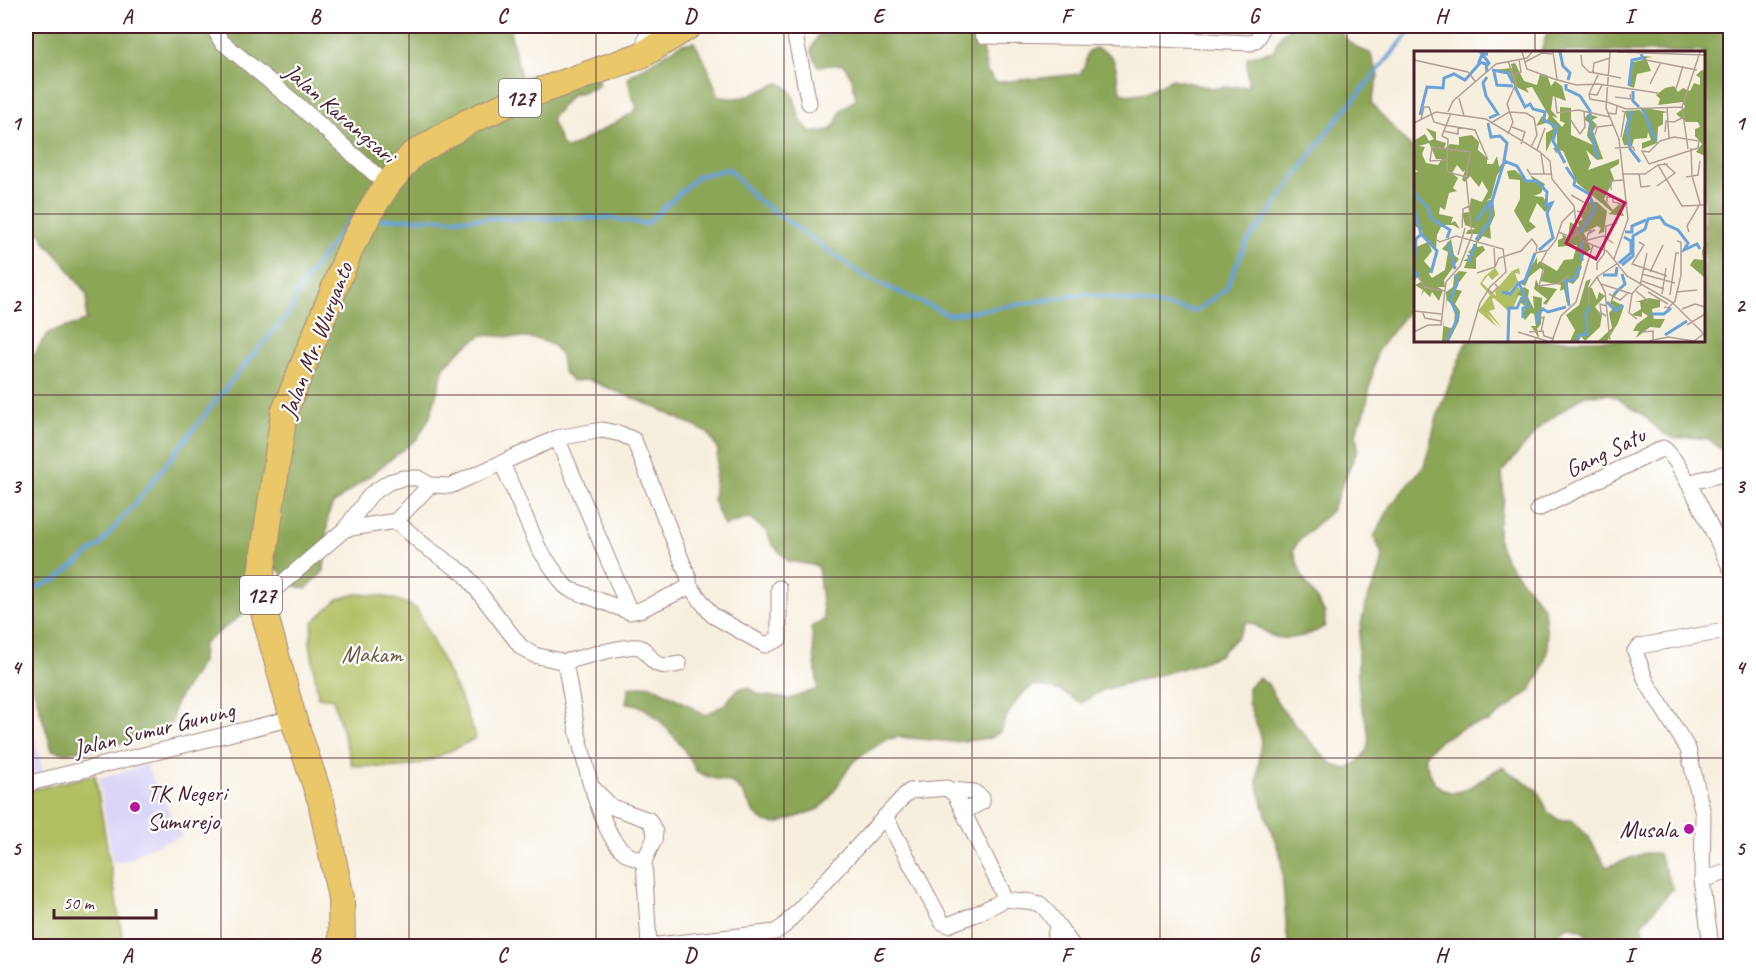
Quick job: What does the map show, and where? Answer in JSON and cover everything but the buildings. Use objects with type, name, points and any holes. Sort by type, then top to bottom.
[{"type":"main road","name":"Jalan Mr. Wuryanto","points":[[342,946],[341,898],[321,801],[293,718],[261,601],[260,581],[284,413],[351,246],[380,195],[412,155],[468,122],[521,98],[642,55],[689,26]]},
{"type":"street","name":"Jalan Karangsari","points":[[213,26],[221,41],[298,105],[380,195]]},
{"type":"street","points":[[642,55],[649,26]]},
{"type":"street","points":[[793,26],[809,103]]},
{"type":"street","points":[[981,31],[1251,43],[1260,35],[1261,26]]},
{"type":"street","points":[[261,601],[345,529],[371,494],[389,482],[403,478],[418,478],[430,485],[450,486],[557,438],[602,430],[621,434],[634,440],[689,579],[689,585],[712,615],[765,645],[779,639],[779,588]]},
{"type":"street","points":[[557,438],[630,612]]},
{"type":"street","name":"Gang Satu","points":[[1538,509],[1664,448],[1670,452],[1688,483],[1731,567]]},
{"type":"street","points":[[502,463],[539,549],[569,589],[630,612],[640,610],[684,590],[689,585]]},
{"type":"street","points":[[1688,483],[1731,472]]},
{"type":"street","points":[[345,529],[396,521],[430,485]]},
{"type":"street","points":[[396,521],[426,547],[465,574],[521,647],[534,655],[565,662],[638,646],[660,665],[680,664]]},
{"type":"street","points":[[1711,946],[1702,880],[1704,873],[1703,814],[1688,749],[1646,681],[1635,651],[1640,646],[1731,630]]},
{"type":"street","points":[[565,662],[577,730],[591,786],[602,816],[618,847],[631,858],[644,861]]},
{"type":"street","name":"Jalan Sumur Gunung","points":[[26,784],[293,718]]},
{"type":"street","points":[[591,786],[612,807],[649,820],[655,832],[654,840],[644,861],[649,946],[775,932],[784,926],[910,791],[947,788],[974,792],[982,798],[982,802],[963,812]]},
{"type":"street","points":[[951,790],[1006,899]]},
{"type":"street","points":[[885,816],[942,922],[948,925],[1006,899],[1041,904],[1073,946]]},
{"type":"street","points":[[1702,880],[1731,871]]},
{"type":"street","points":[[1053,946],[1057,926]]},
{"type":"shaded area","points":[[26,703],[43,772],[26,776]]},
{"type":"shaded area","name":"TK Negeri Sumurejo","points":[[146,765],[182,836],[145,849],[132,859],[113,863],[99,778]]},
{"type":"green space","points":[[26,26],[509,26],[521,77],[591,66],[599,83],[595,88],[571,95],[551,119],[562,146],[568,149],[633,113],[637,107],[631,94],[628,77],[681,44],[694,42],[707,66],[718,95],[726,98],[741,97],[779,83],[785,86],[795,99],[801,121],[811,133],[830,130],[836,123],[841,110],[856,99],[852,78],[843,64],[818,66],[811,51],[818,35],[837,33],[842,26],[925,26],[931,28],[971,26],[982,48],[987,71],[994,81],[1000,82],[1080,74],[1087,54],[1094,48],[1109,54],[1113,59],[1121,92],[1127,95],[1147,92],[1172,79],[1212,88],[1248,86],[1247,57],[1273,51],[1282,34],[1291,26],[1337,26],[1350,42],[1370,53],[1379,76],[1371,103],[1414,151],[1414,304],[1377,351],[1365,412],[1359,422],[1356,435],[1358,448],[1331,511],[1300,539],[1293,550],[1302,576],[1325,613],[1325,626],[1304,636],[1281,638],[1246,622],[1239,635],[1219,655],[1194,665],[1103,690],[1081,703],[1060,691],[1034,685],[1019,697],[1005,719],[1001,731],[991,738],[953,742],[900,737],[887,739],[859,757],[850,766],[828,800],[819,809],[777,824],[765,822],[755,814],[742,792],[733,783],[708,777],[696,771],[676,740],[657,718],[636,705],[626,703],[629,687],[651,685],[706,715],[724,705],[736,691],[742,688],[748,688],[760,695],[789,699],[818,689],[811,627],[824,620],[818,566],[788,561],[772,544],[767,532],[749,518],[724,526],[713,500],[718,450],[708,433],[657,408],[589,380],[572,381],[563,371],[561,356],[554,346],[539,339],[482,335],[462,349],[444,367],[430,417],[417,439],[333,504],[328,515],[324,571],[306,589],[291,584],[277,568],[253,571],[243,614],[203,644],[202,662],[175,704],[172,723],[160,733],[128,742],[63,753],[52,750],[30,677],[26,677],[26,384],[34,375],[30,363],[42,341],[51,332],[86,321],[87,295],[64,263],[45,242],[26,204]]},
{"type":"green space","points":[[1549,26],[1730,26],[1730,450],[1719,448],[1709,439],[1688,437],[1675,439],[1661,432],[1642,414],[1610,394],[1585,395],[1542,425],[1502,472],[1504,500],[1498,526],[1501,550],[1510,566],[1544,608],[1548,648],[1541,673],[1530,691],[1489,722],[1465,727],[1442,739],[1424,757],[1434,780],[1444,790],[1452,792],[1469,787],[1502,767],[1538,791],[1548,812],[1559,820],[1571,820],[1588,836],[1606,867],[1645,853],[1658,853],[1673,888],[1642,924],[1648,946],[1592,946],[1583,930],[1567,926],[1540,946],[1290,946],[1287,936],[1281,857],[1257,783],[1261,737],[1248,702],[1248,687],[1258,678],[1268,684],[1280,707],[1325,758],[1335,766],[1347,769],[1358,762],[1364,754],[1368,746],[1368,737],[1359,691],[1358,645],[1366,605],[1382,562],[1374,537],[1391,505],[1424,466],[1439,410],[1465,345],[1467,342],[1705,342],[1705,51],[1541,51]]},
{"type":"green space","name":"Makam","points":[[357,594],[388,598],[417,609],[463,704],[476,738],[435,758],[409,766],[388,768],[352,765],[333,699],[318,697],[310,642],[313,622],[338,599]]},
{"type":"green space","points":[[95,775],[124,946],[26,946],[26,791]]},
{"type":"waterway","points":[[378,219],[610,218],[646,224],[698,176],[729,169],[754,197],[864,276],[949,315],[1085,294],[1196,311],[1226,289],[1246,243],[1331,127],[1415,26]]},
{"type":"waterway","points":[[26,592],[56,580],[100,545],[236,375],[289,313],[301,286],[350,219],[356,219]]},
{"type":"place","name":"TK Negeri Sumurejo","points":[[135,807]]},
{"type":"place","name":"Musala","points":[[1689,829]]}]
